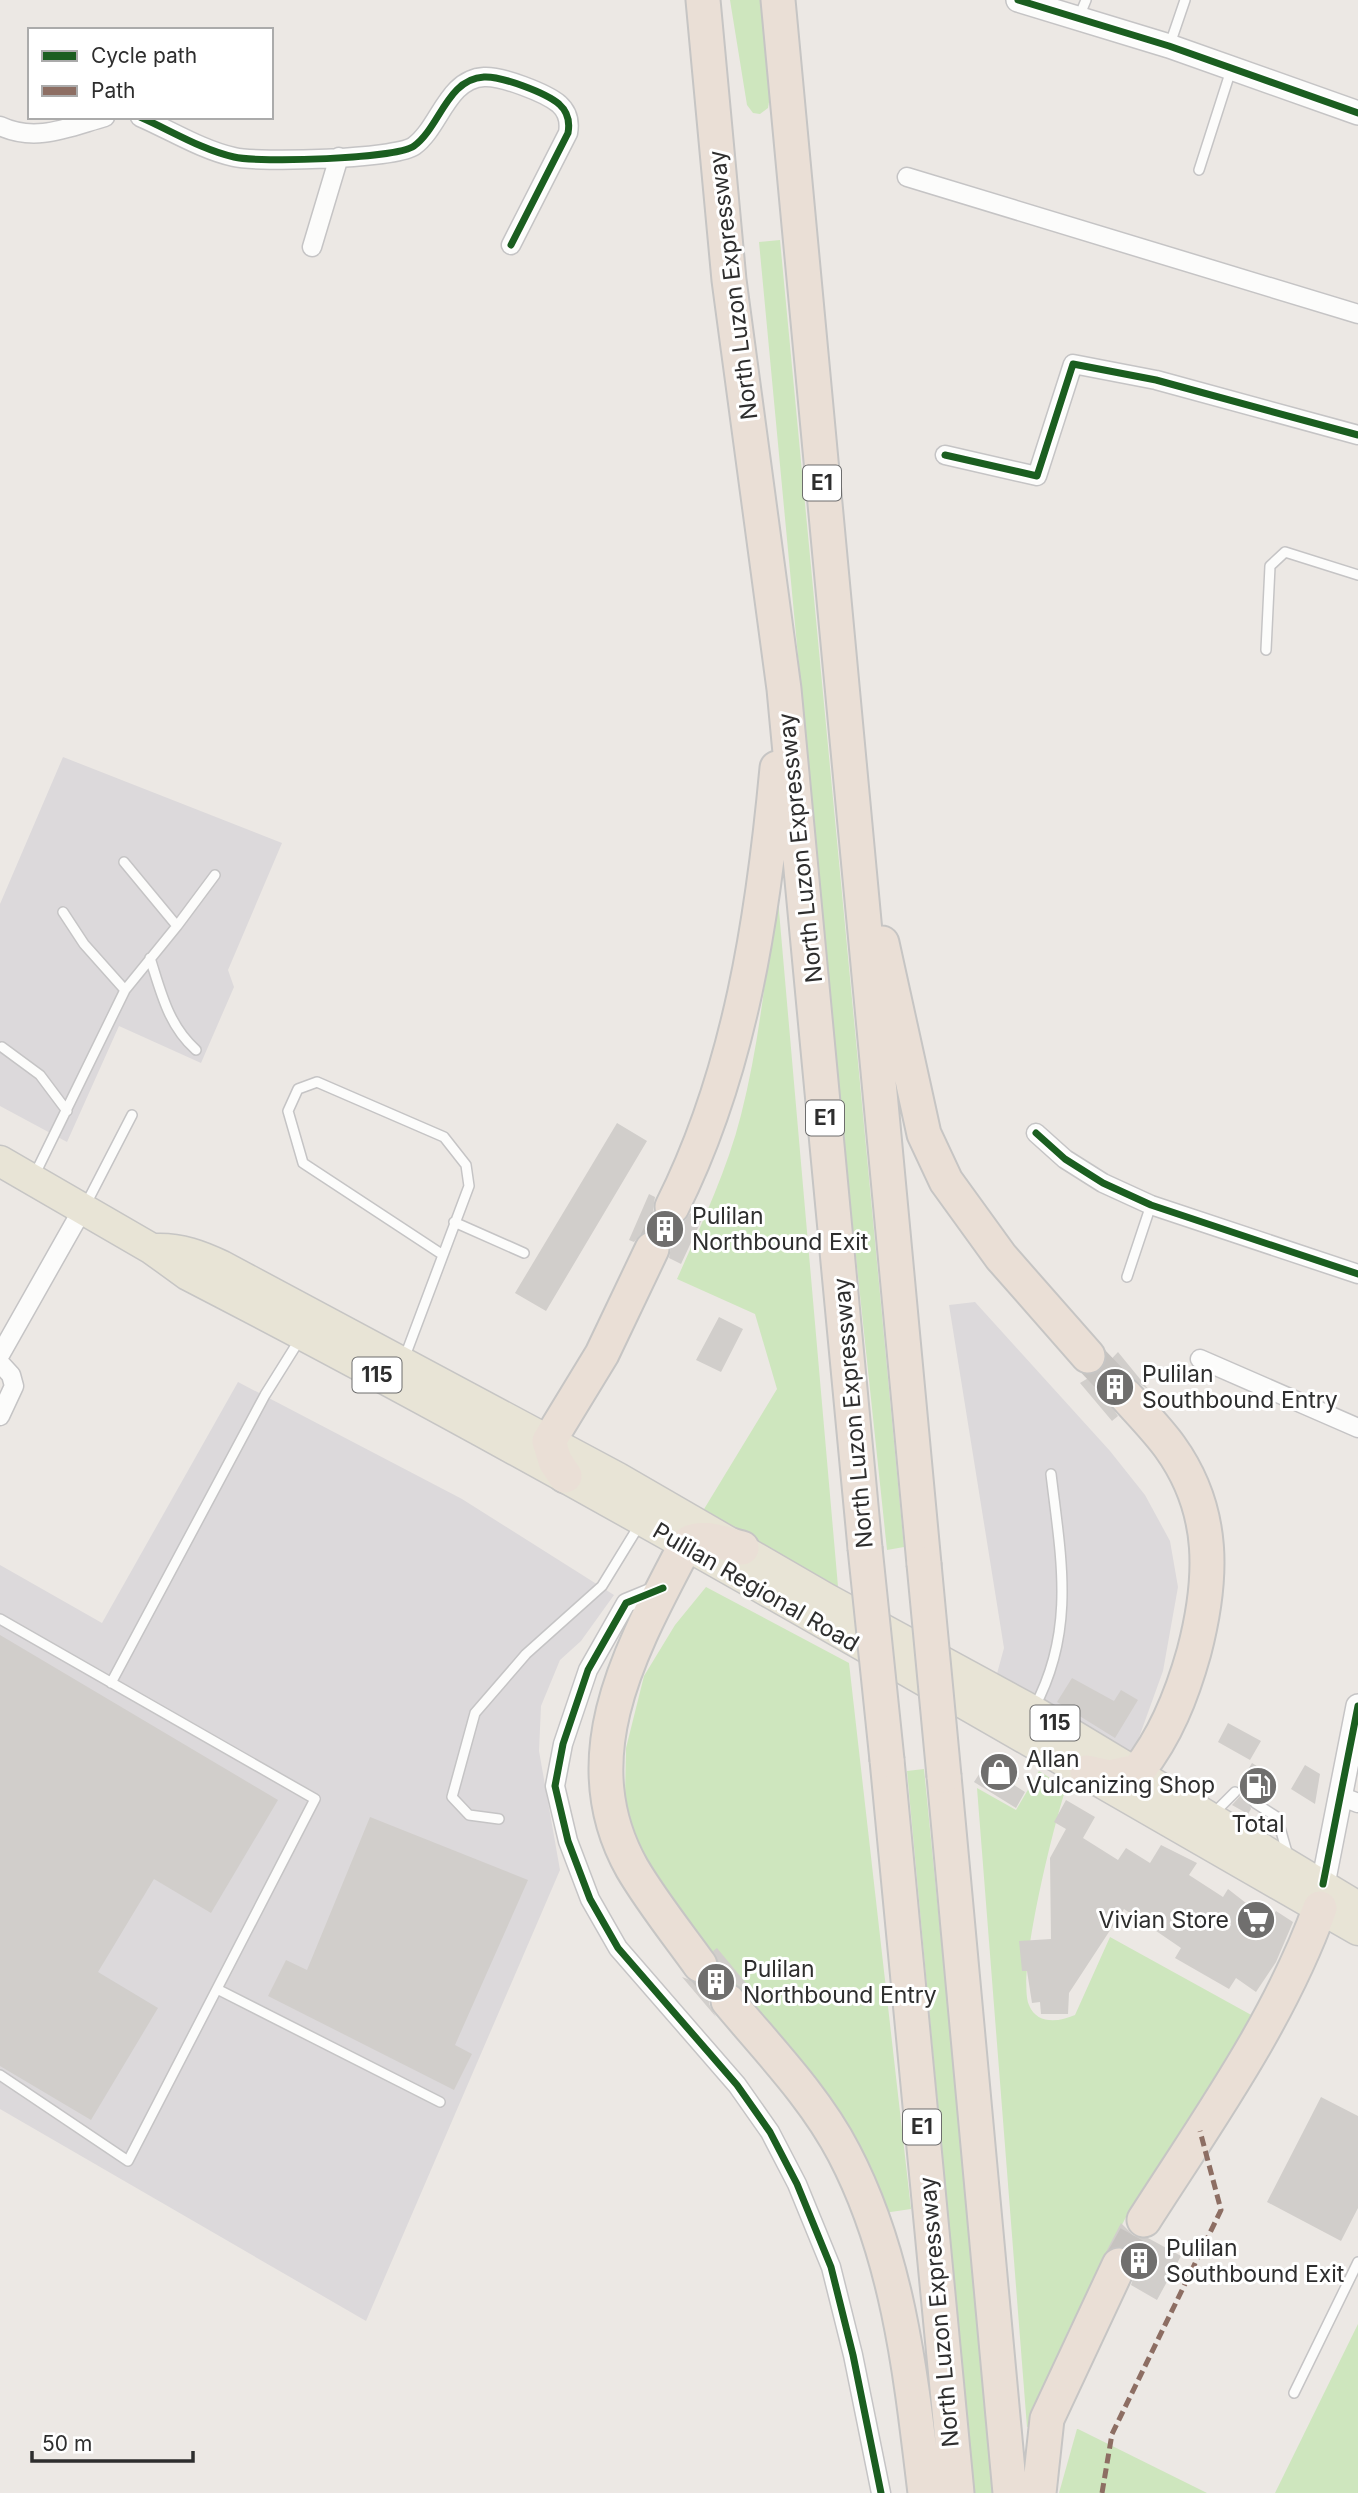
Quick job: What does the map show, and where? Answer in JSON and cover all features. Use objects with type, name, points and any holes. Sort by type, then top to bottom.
[{"type":"highway","name":"North Luzon Expressway","points":[[703,0],[729,280],[784,689],[957,2493]]},
{"type":"highway","name":"E1","points":[[778,0],[1010,2493]]},
{"type":"highway","points":[[672,1207],[692,1168],[728,1068],[767,873],[784,689]]},
{"type":"highway","points":[[852,815],[924,1134],[946,1181],[967,1213],[1001,1257],[1088,1356]]},
{"type":"highway","points":[[565,1476],[555,1461],[549,1441],[607,1344],[652,1249]]},
{"type":"highway","points":[[1087,1772],[1110,1777],[1138,1772],[1160,1743],[1190,1666],[1202,1619],[1209,1548],[1202,1513],[1171,1448],[1125,1395]]},
{"type":"highway","points":[[700,1965],[631,1866],[614,1822],[607,1784],[606,1743],[614,1700],[636,1642],[685,1546],[690,1541],[702,1539],[742,1548]]},
{"type":"highway","points":[[1144,2220],[1266,2025],[1302,1956],[1321,1896]]},
{"type":"highway","points":[[727,2001],[809,2101],[843,2150],[867,2202],[891,2274],[913,2393],[925,2493]]},
{"type":"highway","points":[[1039,2493],[1047,2419],[1119,2265]]},
{"type":"main road","name":"Pulilan Regional Road","points":[[0,1161],[152,1249],[188,1275],[565,1476],[1087,1772],[1321,1896],[1358,1907]]},
{"type":"main road","name":"Pulilan Regional Road","points":[[152,1249],[170,1248],[222,1266],[549,1441],[926,1654],[1033,1711],[1291,1864],[1358,1930]]},
{"type":"street","points":[[1018,0],[1082,8],[1169,46],[1358,113]]},
{"type":"street","points":[[145,119],[238,158],[338,157],[403,152],[417,144],[453,94],[472,79],[488,76],[529,88],[560,105],[570,121],[568,133],[511,245]]},
{"type":"street","points":[[0,126],[23,135],[40,136],[98,119]]},
{"type":"street","points":[[312,247],[338,157]]},
{"type":"street","points":[[907,177],[1358,314]]},
{"type":"street","points":[[945,455],[1037,476],[1073,364],[1156,380],[1358,435]]},
{"type":"street","points":[[1036,1133],[1065,1158],[1103,1183],[1151,1205],[1358,1274]]},
{"type":"street","points":[[0,1355],[82,1210]]},
{"type":"street","points":[[1200,1359],[1358,1428]]},
{"type":"street","points":[[0,1363],[11,1375],[14,1386],[0,1416]]},
{"type":"street","points":[[663,1588],[626,1603],[587,1670],[563,1744],[555,1786],[568,1841],[590,1899],[618,1948],[737,2085],[770,2132],[797,2184],[831,2267],[853,2355],[881,2493]]},
{"type":"street","points":[[1321,1896],[1349,1799],[1358,1709]]},
{"type":"lane","points":[[1169,46],[1185,0]]},
{"type":"lane","points":[[1199,170],[1231,69]]},
{"type":"lane","points":[[1266,650],[1270,566],[1275,558],[1285,552],[1358,575]]},
{"type":"lane","points":[[124,862],[177,926]]},
{"type":"lane","points":[[33,1179],[125,990],[215,875]]},
{"type":"lane","points":[[63,912],[84,944],[125,990]]},
{"type":"lane","points":[[150,958],[169,1015],[180,1036],[196,1049]]},
{"type":"lane","points":[[2,1047],[40,1076],[67,1111]]},
{"type":"lane","points":[[402,1362],[443,1255],[454,1222],[469,1186],[466,1165],[444,1137],[317,1082],[298,1089],[288,1111],[303,1163],[443,1255]]},
{"type":"lane","points":[[82,1210],[132,1115]]},
{"type":"lane","points":[[1127,1278],[1151,1205]]},
{"type":"lane","points":[[454,1222],[524,1253]]},
{"type":"lane","points":[[111,1683],[265,1395],[303,1334]]},
{"type":"lane","points":[[1033,1711],[1055,1664],[1063,1618],[1060,1553],[1051,1474]]},
{"type":"lane","points":[[499,1819],[469,1815],[453,1797],[475,1713],[526,1654],[602,1586],[642,1521]]},
{"type":"lane","points":[[0,1619],[315,1799],[128,2161],[0,2074]]},
{"type":"lane","points":[[1211,1816],[1235,1792]]},
{"type":"lane","points":[[1255,1803],[1277,1817],[1291,1864]]},
{"type":"lane","points":[[217,1989],[440,2102]]},
{"type":"lane","points":[[1294,2393],[1358,2262]]},
{"type":"shaded area","points":[[63,757],[282,843],[228,970],[234,987],[201,1063],[119,1026],[67,1142],[0,1106],[0,904]]},
{"type":"shaded area","points":[[975,1302],[1110,1451],[1145,1495],[1170,1541],[1178,1587],[1163,1671],[1133,1754],[995,1681],[1004,1648],[949,1305]]},
{"type":"shaded area","points":[[238,1382],[462,1499],[614,1595],[581,1641],[560,1660],[541,1706],[539,1751],[560,1870],[366,2321],[0,2109],[0,1565],[102,1623]]},
{"type":"green space","points":[[730,0],[765,0],[770,96],[768,108],[760,114],[753,113],[747,105]]},
{"type":"green space","points":[[780,240],[904,1547],[887,1550],[843,1134],[759,242]]},
{"type":"green space","points":[[777,888],[839,1598],[698,1519],[777,1389],[755,1314],[677,1279],[721,1177],[741,1115],[758,1030]]},
{"type":"green space","points":[[706,1587],[849,1663],[911,2209],[884,2213],[843,2133],[674,1916],[642,1859],[625,1799],[626,1748],[644,1676],[675,1625]]},
{"type":"green space","points":[[924,1769],[996,2493],[974,2493],[907,1771]]},
{"type":"green space","points":[[1039,1771],[1066,1788],[1038,1899],[1028,1964],[1026,1989],[1029,2005],[1037,2016],[1049,2020],[1075,2015],[1110,1937],[1264,2022],[1127,2215],[1068,2331],[1051,2373],[1044,2423],[1027,2427],[977,1788],[1016,1810]]},
{"type":"green space","points":[[1358,2324],[1358,2493],[1275,2493]]},
{"type":"green space","points":[[1078,2429],[1207,2493],[1059,2493]]},
{"type":"building","points":[[617,1123],[647,1141],[546,1311],[515,1293]]},
{"type":"building","points":[[649,1194],[655,1197],[653,1210],[663,1224],[673,1226],[683,1223],[690,1213],[702,1219],[681,1264],[669,1258],[671,1247],[660,1231],[650,1230],[641,1234],[634,1242],[629,1240]]},
{"type":"building","points":[[719,1317],[743,1329],[721,1372],[696,1360]]},
{"type":"building","points":[[1118,1352],[1149,1390],[1130,1377],[1113,1380],[1107,1388],[1106,1398],[1118,1416],[1112,1421],[1080,1383],[1100,1371]]},
{"type":"building","points":[[0,1635],[278,1800],[211,1913],[154,1879],[98,1972],[158,2008],[91,2120],[0,2066]]},
{"type":"building","points":[[1072,1678],[1114,1701],[1121,1690],[1138,1700],[1115,1738],[1057,1702]]},
{"type":"building","points":[[1228,1723],[1261,1741],[1250,1760],[1218,1742]]},
{"type":"building","points":[[989,1759],[1019,1778],[1014,1785],[1025,1792],[1016,1808],[974,1782]]},
{"type":"building","points":[[1252,1763],[1271,1775],[1258,1797],[1249,1800],[1251,1809],[1248,1814],[1232,1805],[1242,1794],[1238,1786]]},
{"type":"building","points":[[1305,1765],[1320,1774],[1315,1804],[1291,1789]]},
{"type":"building","points":[[1066,1800],[1095,1817],[1083,1838],[1118,1860],[1126,1848],[1150,1863],[1161,1845],[1197,1863],[1189,1875],[1223,1897],[1228,1889],[1269,1921],[1276,1911],[1293,1922],[1276,1962],[1256,1992],[1236,1978],[1229,1989],[1175,1958],[1181,1948],[1124,1909],[1069,1993],[1068,2014],[1041,2014],[1040,2002],[1032,2003],[1027,1971],[1022,1971],[1019,1941],[1051,1939],[1050,1858],[1066,1829],[1054,1822]]},
{"type":"building","points":[[370,1817],[528,1880],[455,2045],[472,2054],[454,2090],[268,1996],[286,1960],[307,1970]]},
{"type":"building","points":[[717,1948],[750,1988],[745,1991],[735,1983],[725,1982],[716,1986],[710,1994],[709,2004],[716,2017],[682,1977],[701,1984],[712,1980],[719,1964],[713,1951]]},
{"type":"building","points":[[1321,2097],[1358,2116],[1358,2208],[1341,2241],[1267,2202]]},
{"type":"building","name":"Pulilan Southbound Exit","points":[[1121,2223],[1134,2236],[1148,2238],[1181,2256],[1157,2300],[1131,2285],[1138,2264],[1134,2253],[1118,2246],[1106,2252]]},
{"type":"tunnel","points":[[652,1249],[672,1207]]},
{"type":"tunnel","points":[[1088,1356],[1125,1395]]},
{"type":"tunnel","points":[[700,1965],[728,2001]]},
{"type":"tunnel","points":[[1119,2265],[1144,2220]]},
{"type":"marked path","points":[[1102,2493],[1112,2434],[1221,2210],[1200,2131]]},
{"type":"cycle path","points":[[1018,0],[1169,46],[1358,113]]},
{"type":"cycle path","points":[[144,119],[198,145],[234,157],[270,160],[356,157],[414,146],[423,138],[452,95],[471,80],[492,77],[523,86],[559,104],[566,114],[569,129],[511,245]]},
{"type":"cycle path","points":[[945,455],[1037,476],[1073,364],[1156,380],[1358,435]]},
{"type":"cycle path","points":[[1036,1133],[1065,1159],[1103,1183],[1151,1205],[1358,1274]]},
{"type":"cycle path","points":[[663,1588],[626,1603],[588,1670],[563,1744],[555,1786],[568,1841],[590,1899],[618,1948],[737,2085],[770,2132],[797,2184],[831,2267],[853,2355],[881,2493]]},
{"type":"cycle path","points":[[1323,1884],[1358,1706]]},
{"type":"place","name":"Pulilan Northbound Exit","points":[[665,1229]]},
{"type":"place","name":"Pulilan Southbound Entry","points":[[1115,1387]]},
{"type":"place","name":"Allan Vulcanizing Shop","points":[[999,1772]]},
{"type":"place","name":"Total","points":[[1258,1786]]},
{"type":"place","name":"Vivian Store","points":[[1256,1920]]},
{"type":"place","name":"Pulilan Northbound Entry","points":[[716,1982]]},
{"type":"place","name":"Pulilan Southbound Exit","points":[[1139,2261]]}]
